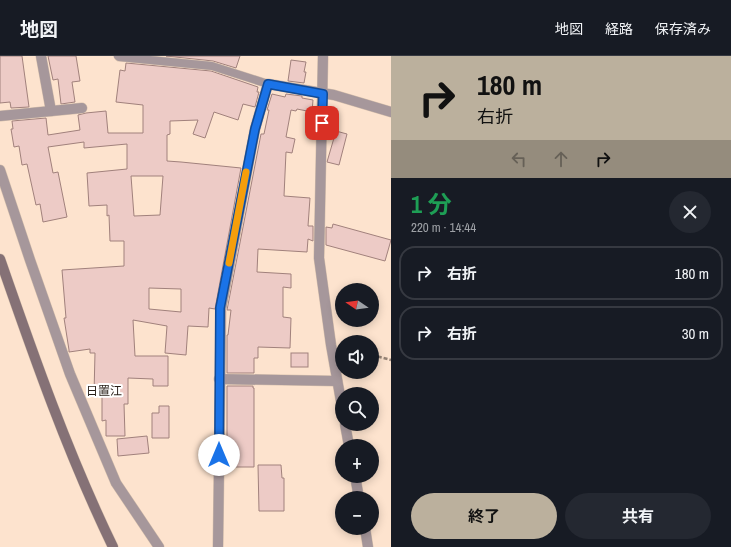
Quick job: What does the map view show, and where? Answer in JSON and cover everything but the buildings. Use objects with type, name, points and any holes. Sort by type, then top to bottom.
[{"type":"street","points":[[41,56],[51,111]]},
{"type":"street","points":[[324,56],[319,258],[338,387]]},
{"type":"street","points":[[218,547],[220,308],[255,129],[268,84],[334,96],[391,112]]},
{"type":"street","points":[[0,116],[82,108]]},
{"type":"street","points":[[0,170],[70,374],[116,483],[159,547]]},
{"type":"street","points":[[0,259],[36,363],[63,433],[114,547]]},
{"type":"street","points":[[219,379],[337,382]]},
{"type":"street","points":[[366,535],[368,547]]},
{"type":"lane","points":[[118,56],[118,58],[212,66],[268,84]]},
{"type":"path","points":[[379,357],[391,360]]},
{"type":"slow traffic","points":[[229,263],[246,172]]},
{"type":"district","name":"日置江","points":[[104,391]]},
{"type":"route","points":[[219,455],[220,308],[255,129],[268,84],[323,94],[322,123]]}]
